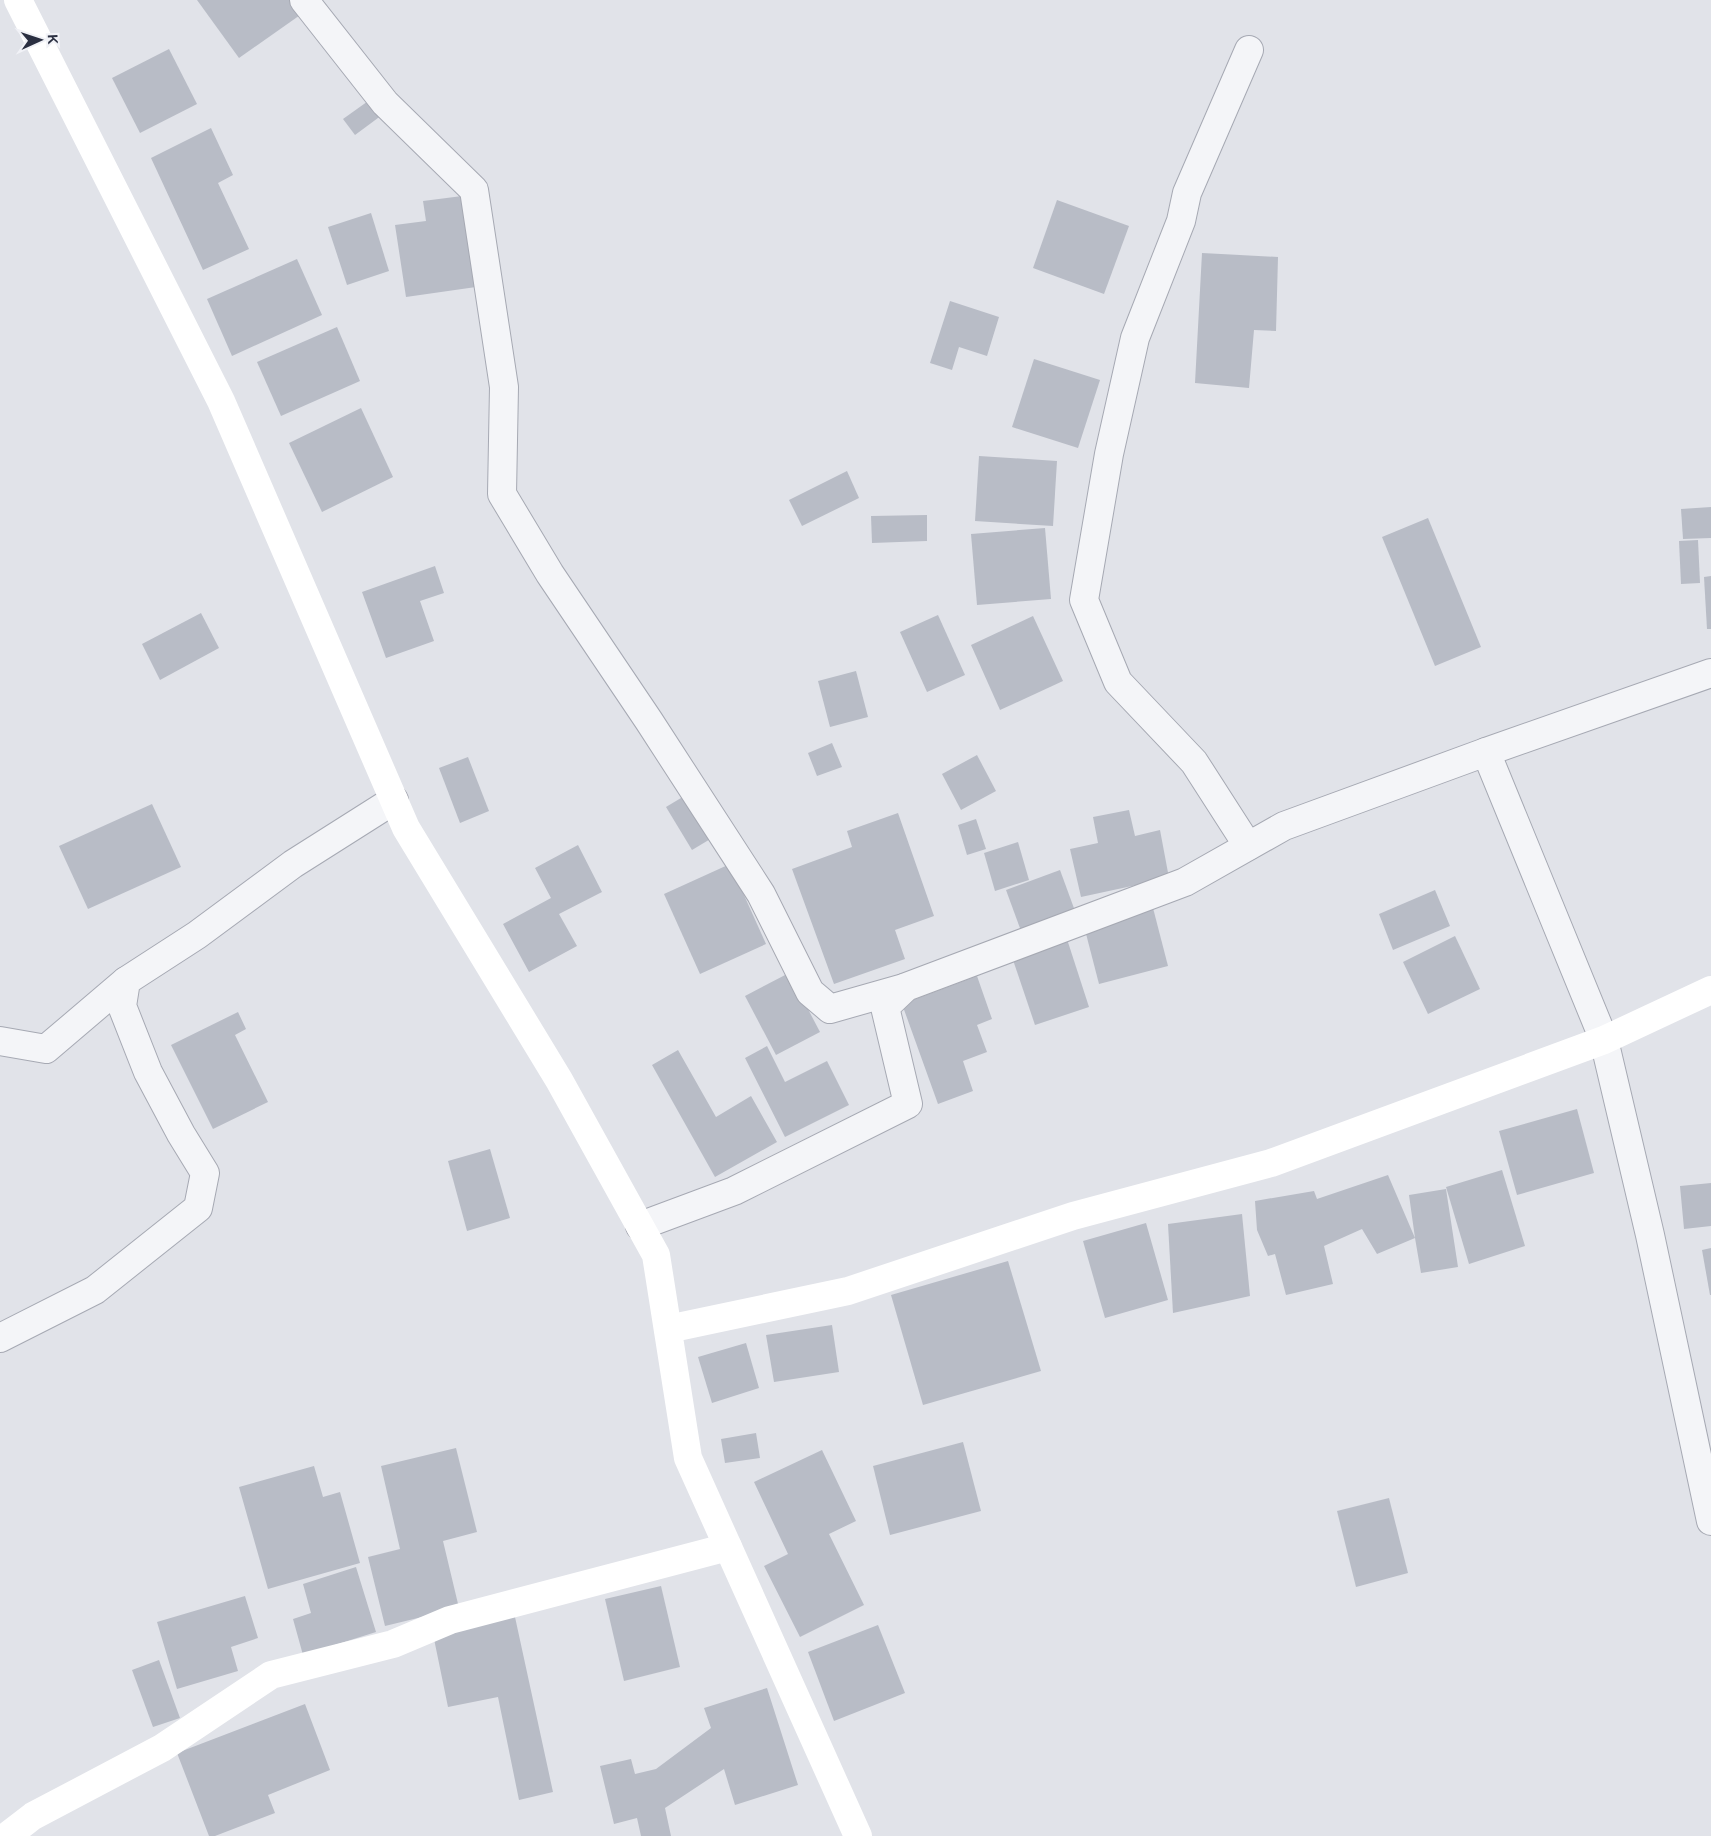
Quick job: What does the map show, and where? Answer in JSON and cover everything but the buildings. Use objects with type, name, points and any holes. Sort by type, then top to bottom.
[{"type":"street","points":[[18,0],[221,401],[406,828],[559,1080],[656,1255],[688,1458],[858,1836]]},
{"type":"street","points":[[304,0],[385,103],[474,190],[504,387],[502,494],[545,566],[761,894],[810,992],[830,1009],[906,987],[1185,882],[1284,826],[1486,752],[1711,673]]},
{"type":"street","points":[[1248,846],[1194,762],[1118,682],[1084,600],[1109,454],[1135,338],[1182,221],[1187,193],[1249,50]]},
{"type":"street","points":[[1486,752],[1604,1040],[1650,1235],[1711,1521]]},
{"type":"street","points":[[0,1041],[46,1049],[126,981],[197,935],[293,864],[394,800]]},
{"type":"street","points":[[0,1338],[95,1290],[198,1208],[205,1173],[181,1134],[148,1072],[122,1006],[126,981]]},
{"type":"street","points":[[640,1226],[734,1191],[908,1104],[885,1007],[906,987]]},
{"type":"street","points":[[668,1329],[848,1291],[1073,1216],[1271,1163],[1604,1040],[1711,990]]},
{"type":"street","points":[[7,1836],[33,1816],[162,1748],[271,1675],[394,1644],[450,1620],[728,1547]]}]
